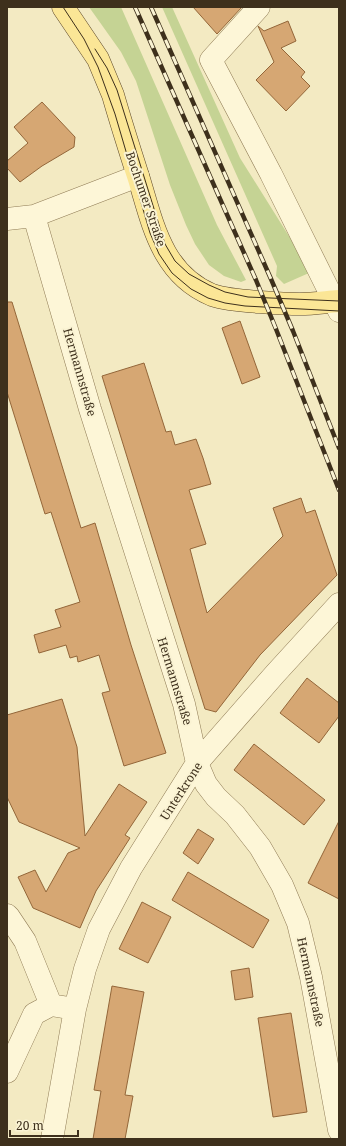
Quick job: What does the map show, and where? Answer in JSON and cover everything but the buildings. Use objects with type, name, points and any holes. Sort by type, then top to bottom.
[{"type":"main road","name":"Bochumer Straße","points":[[64,7],[98,58],[113,95],[160,244],[174,267],[195,286],[213,295],[228,299],[299,304],[316,309],[338,306]]},
{"type":"street","name":"Bochumer Straße","points":[[259,7],[212,60],[338,306]]},
{"type":"street","points":[[7,219],[34,216],[138,176]]},
{"type":"street","name":"Hermannstraße","points":[[34,216],[90,409],[184,704],[197,763],[206,784],[216,797],[235,815],[260,847],[282,885],[298,923],[311,977],[339,1130]]},
{"type":"street","name":"Unterkrone","points":[[52,1139],[75,1009],[85,969],[99,929],[131,868],[197,763],[339,604]]},
{"type":"street","points":[[7,915],[25,941],[51,1005]]},
{"type":"street","points":[[7,1072],[34,1014],[51,1005],[75,1009]]},
{"type":"green space","points":[[89,7],[121,7],[217,225],[246,280],[241,282],[224,276],[209,265],[195,244],[170,185],[136,81],[121,52]]},
{"type":"green space","points":[[162,7],[172,7],[240,158],[307,265],[309,273],[284,284],[276,276],[277,266]]},
{"type":"tram line","points":[[63,7],[84,39],[98,67],[115,114],[150,233],[159,254],[172,273],[191,289],[208,298],[225,303],[245,306],[339,311]]},
{"type":"tram line","points":[[95,49],[107,68],[117,90],[165,244],[175,261],[189,274],[225,292],[248,297],[339,301]]},
{"type":"railway","points":[[135,7],[256,280],[339,490]]},
{"type":"railway","points":[[151,7],[271,279],[339,448]]}]
